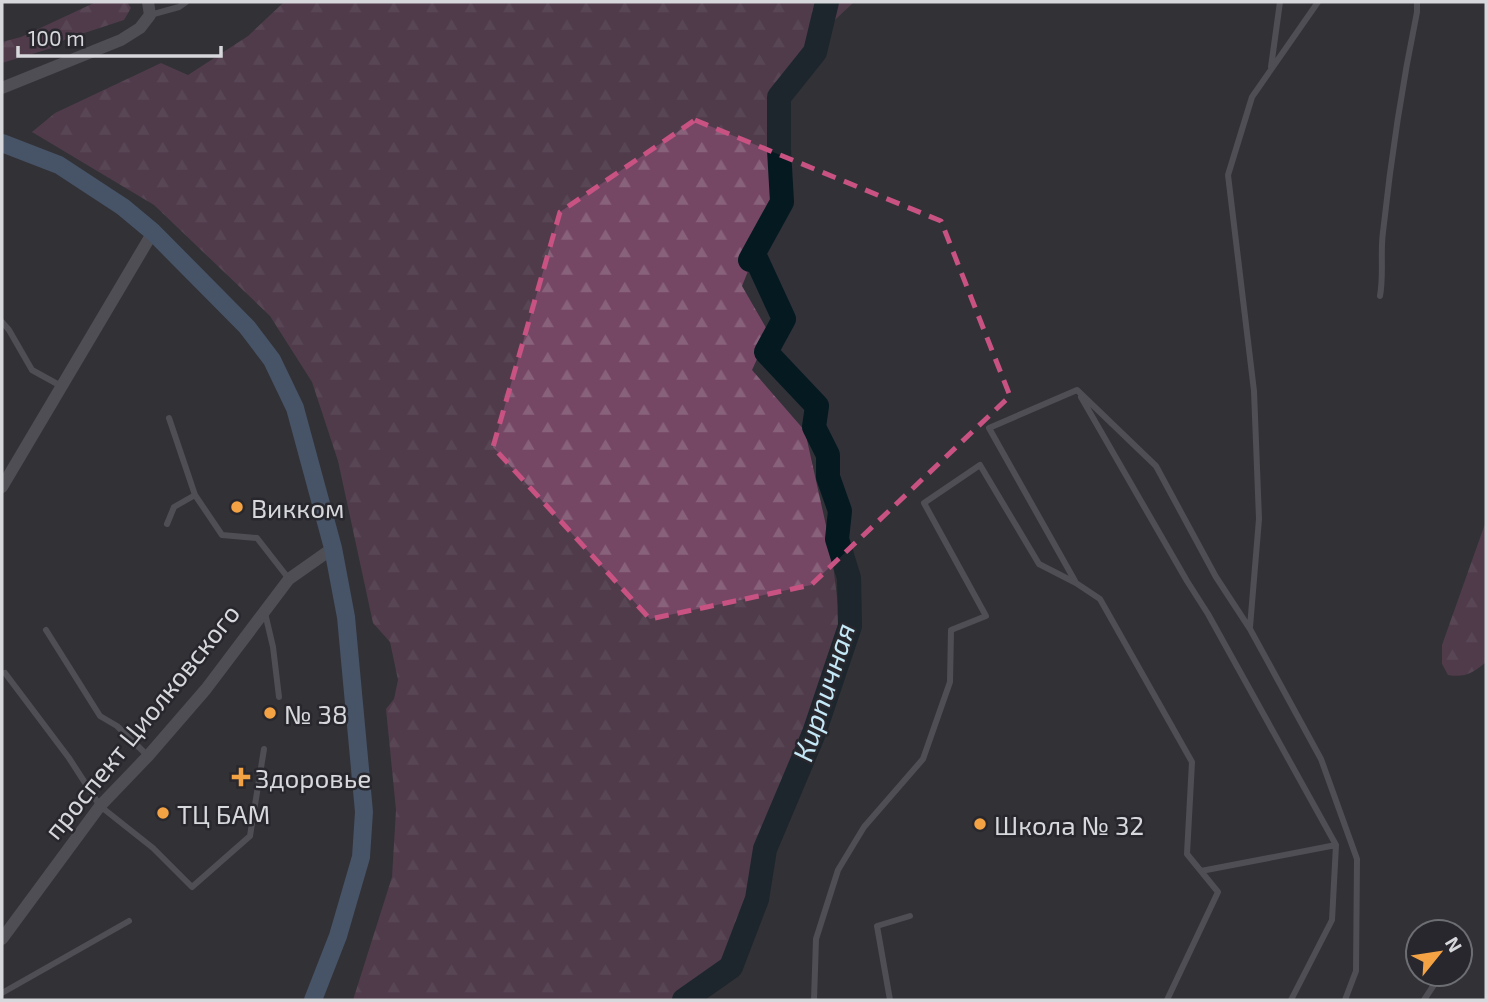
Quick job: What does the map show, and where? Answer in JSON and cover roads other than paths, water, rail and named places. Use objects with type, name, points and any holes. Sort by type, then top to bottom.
[{"type":"main road","points":[[2,143],[59,165],[123,207],[153,232],[247,327],[272,360],[295,408],[332,548],[346,617],[364,812],[361,857],[338,936],[313,1000]]},
{"type":"street","points":[[2,88],[121,40],[140,28],[149,8]]},
{"type":"street","points":[[2,487],[153,232]]},
{"type":"street","name":"проспект Циолковского","points":[[2,939],[100,806],[206,689],[289,579],[332,548]]},
{"type":"lane","points":[[149,8],[179,7],[186,2]]},
{"type":"lane","points":[[1271,69],[1280,2]]},
{"type":"lane","points":[[1250,629],[1259,519],[1254,391],[1228,175],[1252,97],[1318,2]]},
{"type":"lane","points":[[1380,296],[1384,274],[1382,236],[1396,119],[1417,2]]},
{"type":"lane","points":[[2,322],[32,370],[61,386]]},
{"type":"lane","points":[[1077,390],[1156,466],[1216,577],[1250,629],[1321,759],[1357,859],[1356,971],[1345,1000]]},
{"type":"lane","points":[[1076,583],[989,428],[1077,390]]},
{"type":"lane","points":[[1077,390],[1208,614],[1336,845],[1332,920],[1292,1000]]},
{"type":"lane","points":[[169,418],[195,495],[222,535],[257,538],[289,579]]},
{"type":"lane","points":[[814,1000],[816,939],[838,870],[864,827],[923,760],[950,682],[951,630],[986,616],[924,503],[980,465],[1039,564],[1100,599],[1192,762],[1186,854],[1218,892],[1167,1000]]},
{"type":"lane","points":[[167,524],[174,507],[195,495]]},
{"type":"lane","points":[[265,611],[273,647],[279,698]]},
{"type":"lane","points":[[46,630],[100,716],[117,726],[148,755]]},
{"type":"lane","points":[[5,673],[69,758],[100,806],[153,848],[192,887],[250,836],[264,749]]},
{"type":"lane","points":[[1200,871],[1336,845]]},
{"type":"lane","points":[[890,1000],[877,926],[910,916]]},
{"type":"lane","points":[[2,993],[129,921]]},
{"type":"waterway","name":"Кирпичная","points":[[684,1000],[731,967],[757,899],[765,849],[814,733],[850,626],[849,578],[837,539],[840,511],[828,477],[828,455],[814,427],[817,406],[766,352],[784,319],[754,254],[750,260],[782,202],[779,97],[815,52],[827,2]]},
{"type":"place","name":"Викком","points":[[237,507]]},
{"type":"place","name":"№ 38","points":[[270,713]]},
{"type":"place","name":"Здоровье","points":[[241,777]]},
{"type":"place","name":"ТЦ БАМ","points":[[163,813]]},
{"type":"place","name":"Школа № 32","points":[[980,824]]}]
